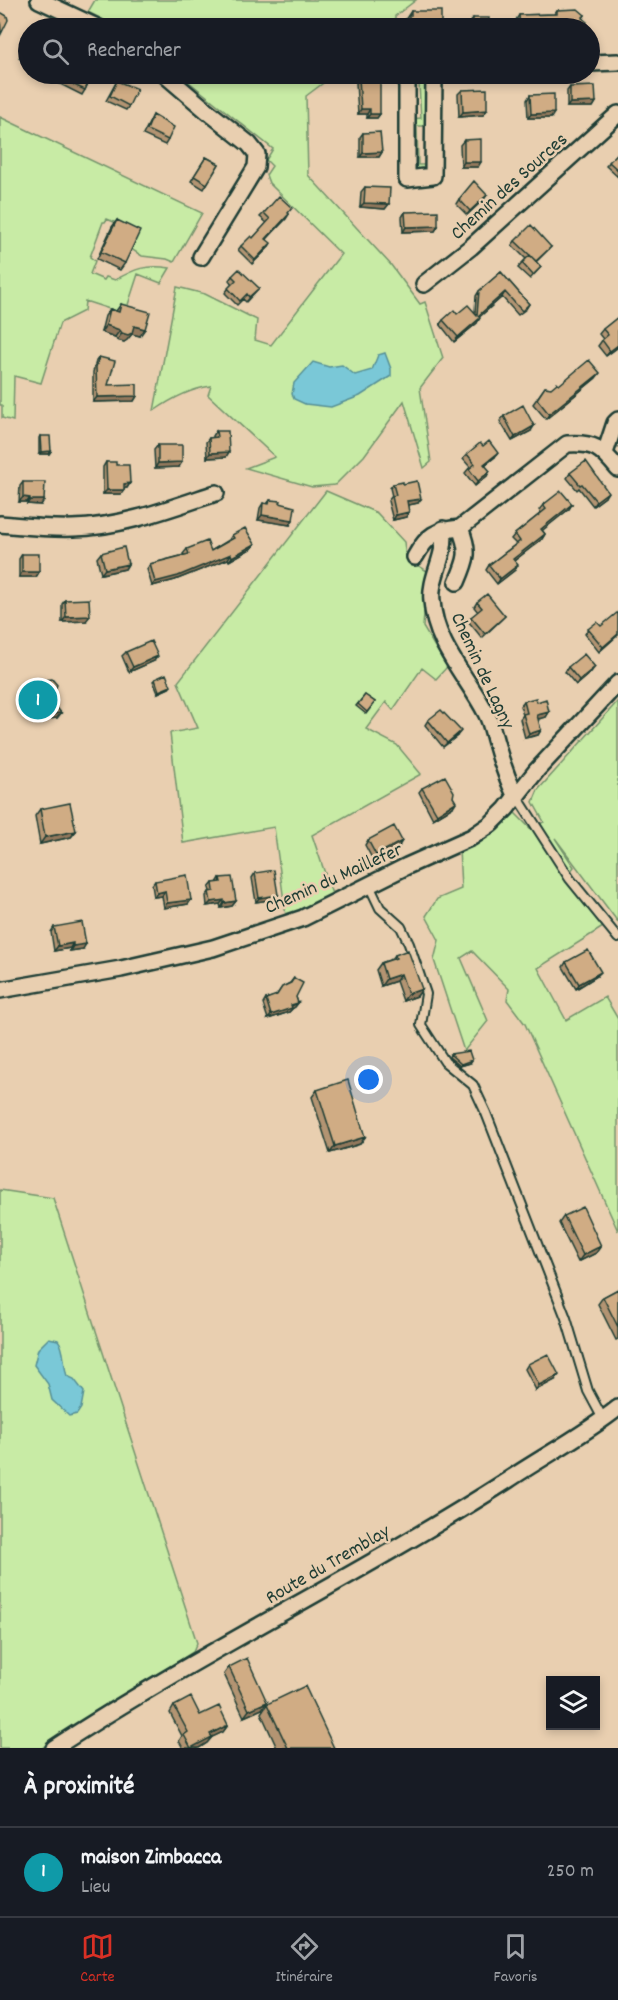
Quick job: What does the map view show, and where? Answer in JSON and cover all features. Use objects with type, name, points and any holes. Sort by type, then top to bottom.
[{"type":"street","points":[[39,0],[78,18]]},
{"type":"street","points":[[600,63],[618,62]]},
{"type":"street","points":[[176,84],[249,144],[257,154],[256,167],[201,257]]},
{"type":"street","points":[[407,84],[407,179],[433,176],[434,84]]},
{"type":"street","name":"Chemin des Sources","points":[[424,284],[471,247],[618,114]]},
{"type":"street","points":[[605,453],[618,420]]},
{"type":"street","points":[[415,556],[430,536],[443,529],[460,528],[567,444],[586,443],[605,453],[618,469]]},
{"type":"street","points":[[0,524],[74,528],[110,524],[162,511],[216,493]]},
{"type":"street","points":[[458,582],[467,559],[467,545],[460,528]]},
{"type":"street","name":"Chemin de Lagny","points":[[443,529],[446,540],[435,577],[431,601],[438,629],[454,663],[486,713],[515,795]]},
{"type":"street","name":"Chemin du Maillefer","points":[[0,990],[121,969],[213,948],[303,918],[472,837],[491,824],[618,683]]},
{"type":"street","name":"Route du Tremblay","points":[[54,1748],[195,1661],[370,1564],[481,1497],[618,1408]]},
{"type":"lane","name":"Chemin de Lagny","points":[[515,795],[570,879],[618,938]]},
{"type":"lane","points":[[369,885],[380,908],[401,927],[409,944],[426,994],[421,1025],[445,1062],[473,1085],[486,1113],[566,1318],[588,1391],[603,1419]]},
{"type":"green space","points":[[95,0],[416,0],[395,18],[100,18],[88,12]]},
{"type":"green space","points":[[192,84],[322,84],[306,96],[308,175],[391,265],[420,304],[425,302],[443,358],[420,388],[431,462],[424,468],[404,401],[364,456],[335,485],[312,487],[246,468],[275,457],[208,395],[211,386],[181,395],[154,411],[177,287],[205,294],[257,320],[255,340],[271,345],[341,254],[269,183],[266,175],[272,166],[266,160],[273,149]]},
{"type":"green space","points":[[419,84],[427,84],[427,126],[417,126],[418,165],[428,165],[424,171],[415,172],[411,119],[421,118]]},
{"type":"green space","points":[[0,117],[202,213],[174,262],[142,256],[131,249],[137,232],[107,219],[103,222],[90,257],[95,261],[90,274],[104,280],[106,277],[115,280],[141,268],[170,268],[161,283],[138,274],[125,314],[85,301],[84,311],[60,323],[41,383],[14,376],[13,421],[2,418],[2,405],[0,405]]},
{"type":"green space","points":[[326,491],[377,513],[404,542],[406,558],[427,571],[423,627],[447,667],[436,679],[422,668],[393,710],[386,702],[366,729],[397,745],[421,774],[312,835],[333,897],[286,916],[274,827],[183,843],[170,733],[198,728],[178,682]]},
{"type":"green space","points":[[618,701],[618,922],[555,838],[574,867],[565,878],[603,927],[538,968],[566,1020],[605,997],[618,1019],[618,1231],[525,1024],[507,1000],[509,989],[472,951],[461,958],[488,1021],[464,1051],[434,960],[439,940],[426,916],[437,899],[461,889],[459,848],[512,810],[530,828],[544,822],[533,802],[538,790]]},
{"type":"green space","points":[[0,1190],[53,1198],[197,1643],[193,1652],[42,1748],[0,1748]]},
{"type":"water","points":[[385,353],[391,376],[360,396],[331,407],[305,404],[294,399],[292,394],[294,383],[313,362],[329,367],[342,365],[355,375],[372,370],[378,355]]},
{"type":"water","points":[[49,1338],[58,1340],[60,1343],[67,1376],[74,1379],[84,1392],[81,1408],[77,1414],[69,1416],[52,1400],[48,1384],[34,1365],[38,1349]]},
{"type":"building","points":[[578,9],[585,15],[582,18],[519,18],[519,15],[557,14],[557,10]]},
{"type":"building","points":[[411,11],[441,11],[441,18],[409,18]]},
{"type":"building","points":[[0,13],[7,16],[8,20],[1,34]]},
{"type":"building","points":[[72,84],[88,84],[85,90]]},
{"type":"building","points":[[116,84],[124,84],[137,89],[129,106],[110,96]]},
{"type":"building","points":[[359,84],[380,84],[380,114],[370,114],[370,109],[361,109]]},
{"type":"building","points":[[595,86],[596,102],[570,103],[570,87]]},
{"type":"building","points":[[487,89],[487,110],[463,112],[462,90]]},
{"type":"building","points":[[554,94],[554,113],[531,114],[530,95]]},
{"type":"building","points":[[153,115],[174,127],[168,140],[147,130]]},
{"type":"building","points":[[380,132],[382,152],[363,153],[363,133]]},
{"type":"building","points":[[481,139],[481,162],[464,162],[464,140]]},
{"type":"building","points":[[618,153],[618,170],[609,162]]},
{"type":"building","points":[[206,157],[219,164],[207,184],[194,176]]},
{"type":"building","points":[[474,181],[487,195],[470,211],[459,199]]},
{"type":"building","points":[[365,187],[390,188],[389,204],[364,203]]},
{"type":"building","points":[[279,196],[292,208],[266,239],[271,243],[255,260],[241,246],[251,236],[253,238],[270,219],[264,213]]},
{"type":"building","points":[[438,211],[438,226],[406,227],[405,212]]},
{"type":"building","points":[[117,220],[140,231],[125,263],[101,252]]},
{"type":"building","points":[[531,225],[551,247],[536,261],[515,241]]},
{"type":"building","points":[[530,255],[541,267],[533,275],[522,263]]},
{"type":"building","points":[[239,269],[259,288],[249,297],[247,294],[240,301],[228,288],[236,280],[232,276]]},
{"type":"building","points":[[501,272],[529,304],[522,311],[505,292],[458,337],[443,320],[454,310],[457,314],[468,305],[477,315],[479,291]]},
{"type":"building","points":[[121,304],[150,312],[145,329],[134,326],[132,333],[128,335],[106,325],[110,309],[119,312]]},
{"type":"building","points":[[618,317],[618,345],[610,351],[602,340],[608,335],[603,329]]},
{"type":"building","points":[[99,357],[115,361],[108,385],[137,384],[137,396],[97,397],[96,367]]},
{"type":"building","points":[[589,360],[600,373],[549,414],[537,399],[545,387],[551,388],[557,383],[559,385]]},
{"type":"building","points":[[523,405],[534,426],[515,437],[504,416]]},
{"type":"building","points":[[216,431],[228,431],[229,452],[210,453],[209,438],[217,437]]},
{"type":"building","points":[[40,436],[50,436],[51,451],[41,452]]},
{"type":"building","points":[[489,441],[498,453],[484,464],[490,471],[478,481],[469,469],[475,464],[467,454],[480,443],[483,446]]},
{"type":"building","points":[[158,445],[182,445],[182,462],[158,463]]},
{"type":"building","points":[[586,461],[608,492],[596,501],[570,473]]},
{"type":"building","points":[[106,462],[129,465],[130,483],[124,484],[124,490],[107,490]]},
{"type":"building","points":[[417,481],[421,499],[407,501],[409,512],[396,515],[392,496],[396,495],[393,484]]},
{"type":"building","points":[[23,482],[45,482],[44,500],[30,500],[30,498],[23,497]]},
{"type":"building","points":[[561,491],[572,504],[541,529],[545,534],[513,559],[518,565],[500,579],[489,565],[520,541],[515,534],[546,509],[543,505]]},
{"type":"building","points":[[270,500],[281,501],[280,503],[295,507],[293,520],[262,515],[263,503],[269,504]]},
{"type":"building","points":[[245,528],[255,544],[232,557],[231,554],[178,576],[155,582],[150,564],[189,554],[187,549],[207,541],[211,551],[234,538],[232,535]]},
{"type":"building","points":[[124,547],[128,564],[105,569],[101,553]]},
{"type":"building","points":[[22,554],[39,554],[39,572],[22,572]]},
{"type":"building","points":[[487,594],[505,616],[485,634],[471,617],[482,608],[477,602]]},
{"type":"building","points":[[89,599],[90,616],[66,617],[65,600]]},
{"type":"building","points":[[618,612],[618,634],[603,647],[588,629],[597,622],[601,626]]},
{"type":"building","points":[[151,641],[158,656],[133,667],[126,652]]},
{"type":"building","points":[[584,654],[595,667],[579,680],[568,667]]},
{"type":"building","points":[[166,674],[171,686],[159,691],[155,679]]},
{"type":"building","points":[[52,679],[57,685],[51,700],[61,713],[49,714],[46,711],[33,713],[26,702],[31,692],[38,690],[43,680]]},
{"type":"building","points":[[365,695],[375,702],[367,712],[358,704]]},
{"type":"building","points":[[536,698],[537,702],[546,699],[549,712],[537,715],[541,730],[529,734],[523,714],[527,713],[524,701]]},
{"type":"building","points":[[441,710],[461,731],[447,743],[428,720]]},
{"type":"building","points":[[445,776],[454,792],[453,797],[456,802],[437,814],[422,788]]},
{"type":"building","points":[[70,803],[76,831],[45,837],[40,809]]},
{"type":"building","points":[[394,826],[402,841],[376,855],[368,840]]},
{"type":"building","points":[[274,870],[278,895],[259,898],[255,873]]},
{"type":"building","points":[[187,875],[191,900],[167,903],[165,891],[157,893],[155,881]]},
{"type":"building","points":[[232,877],[236,901],[211,902],[209,892],[214,891],[213,883],[221,882],[220,878]]},
{"type":"building","points":[[82,922],[86,944],[73,946],[73,943],[58,946],[54,927]]},
{"type":"building","points":[[408,950],[422,989],[408,994],[401,974],[386,979],[381,963],[396,958],[395,955]]},
{"type":"building","points":[[588,950],[601,972],[579,984],[566,962]]},
{"type":"building","points":[[294,978],[303,983],[296,997],[298,1003],[291,1005],[292,1008],[271,1015],[266,999],[277,995],[282,987],[291,983]]},
{"type":"building","points":[[469,1051],[472,1060],[461,1064],[450,1054]]},
{"type":"building","points":[[348,1080],[365,1137],[335,1146],[317,1090]]},
{"type":"building","points":[[583,1207],[601,1246],[583,1255],[564,1216]]},
{"type":"building","points":[[618,1289],[618,1327],[603,1297]]},
{"type":"building","points":[[548,1354],[559,1375],[539,1385],[528,1364]]},
{"type":"building","points":[[247,1658],[267,1702],[249,1710],[229,1667]]},
{"type":"building","points":[[305,1686],[334,1748],[288,1748],[267,1704]]},
{"type":"building","points":[[191,1697],[200,1715],[219,1706],[228,1725],[210,1734],[212,1737],[191,1748],[184,1735],[188,1732],[174,1706]]},
{"type":"place","name":"maison Zimbacca","points":[[38,700]]}]
